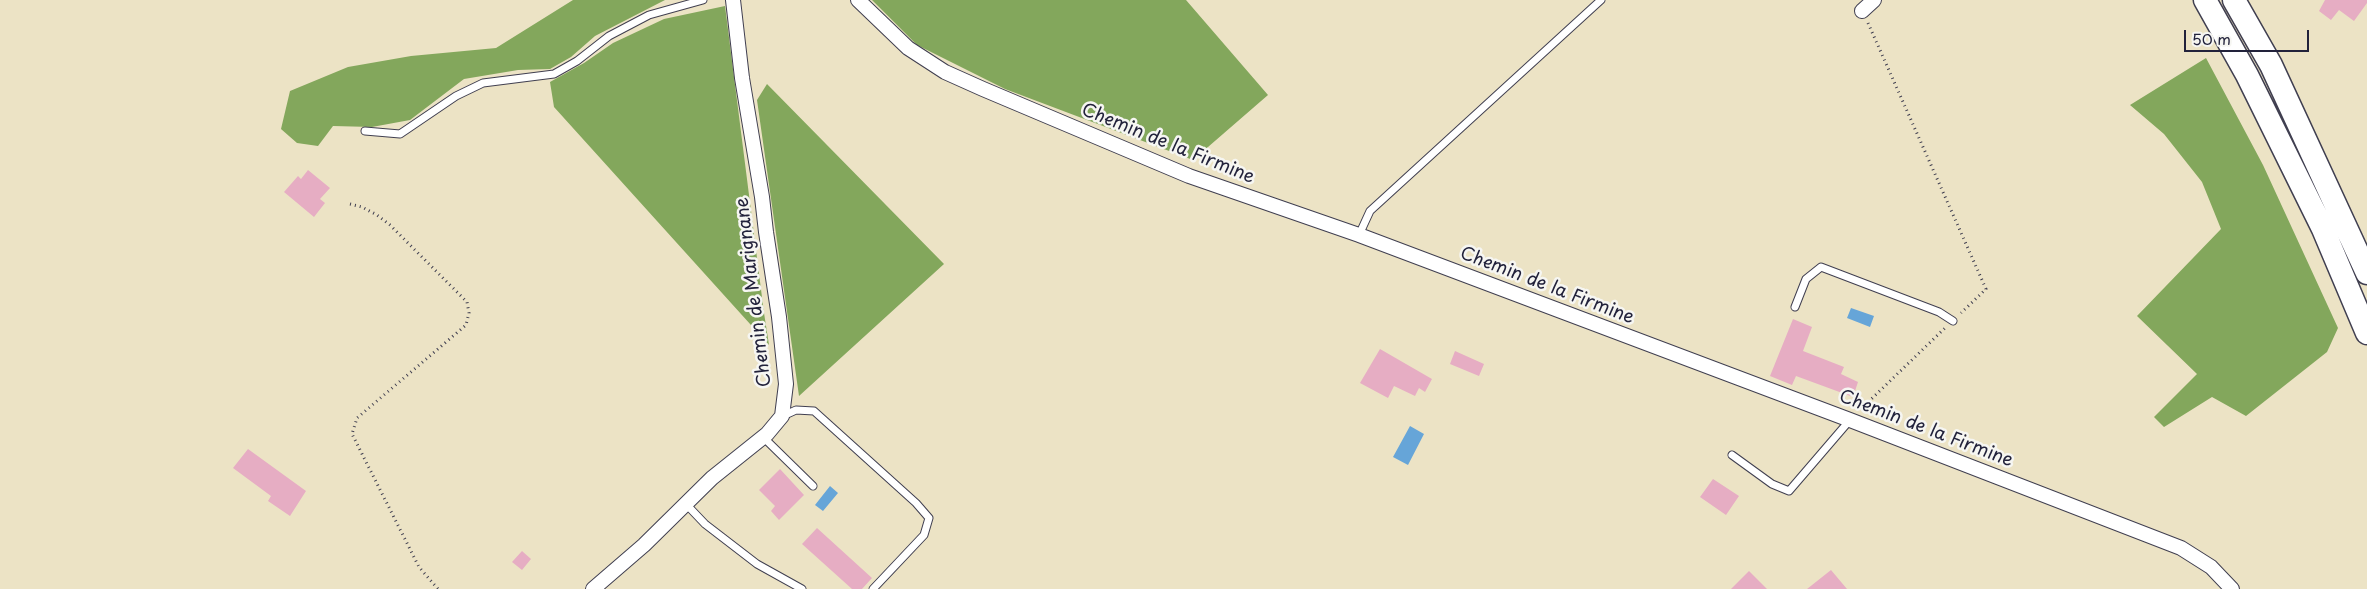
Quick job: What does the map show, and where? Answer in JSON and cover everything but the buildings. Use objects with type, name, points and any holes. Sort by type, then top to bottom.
[{"type":"highway","points":[[2205,0],[2247,75],[2323,229],[2367,333]]},
{"type":"highway","points":[[2234,0],[2271,65],[2367,273]]},
{"type":"street","name":"Chemin de Marignane","points":[[733,0],[742,78],[762,197],[779,317],[786,384],[782,416]]},
{"type":"street","name":"Chemin de la Firmine","points":[[858,0],[908,48],[945,72],[1189,176],[1359,235],[1850,420],[2181,548],[2211,567],[2232,589]]},
{"type":"street","points":[[1862,11],[1874,0]]},
{"type":"street","points":[[594,589],[644,544],[685,503],[763,437],[782,416]]},
{"type":"lane","points":[[366,132],[400,134],[456,96],[483,83],[554,74],[577,61],[610,36],[649,15],[703,0]]},
{"type":"lane","points":[[1359,235],[1370,211],[1601,0]]},
{"type":"lane","points":[[1795,307],[1806,278],[1820,268],[1939,312],[1953,321]]},
{"type":"lane","points":[[782,416],[796,410],[814,411],[916,502],[929,518],[924,535],[873,589]]},
{"type":"lane","points":[[1732,455],[1772,484],[1789,491],[1850,420]]},
{"type":"lane","points":[[763,437],[813,486]]},
{"type":"lane","points":[[685,503],[705,524],[757,564],[802,589]]},
{"type":"path","points":[[1850,420],[1986,289],[1862,11]]},
{"type":"path","points":[[350,204],[362,207],[390,225],[467,302],[469,314],[466,325],[357,418],[352,434],[419,567],[438,589]]},
{"type":"green space","points":[[573,0],[665,0],[595,36],[571,57],[550,69],[518,70],[464,79],[410,120],[372,127],[333,126],[318,146],[297,143],[281,129],[290,91],[348,67],[411,56],[496,48]]},
{"type":"green space","points":[[872,0],[1186,0],[1268,95],[1193,160],[1005,89],[917,45]]},
{"type":"green space","points":[[725,6],[769,345],[554,107],[550,82],[584,63],[613,43],[664,19]]},
{"type":"green space","points":[[2206,58],[2263,165],[2338,328],[2327,352],[2246,416],[2212,397],[2164,427],[2154,417],[2197,374],[2137,316],[2221,229],[2202,182],[2164,134],[2130,105]]},
{"type":"green space","points":[[767,84],[944,264],[799,396],[757,100]]},
{"type":"water","points":[[1851,308],[1874,316],[1870,327],[1847,318]]},
{"type":"water","points":[[1410,426],[1424,434],[1408,465],[1393,457]]},
{"type":"water","points":[[830,486],[838,493],[823,511],[815,505]]}]
